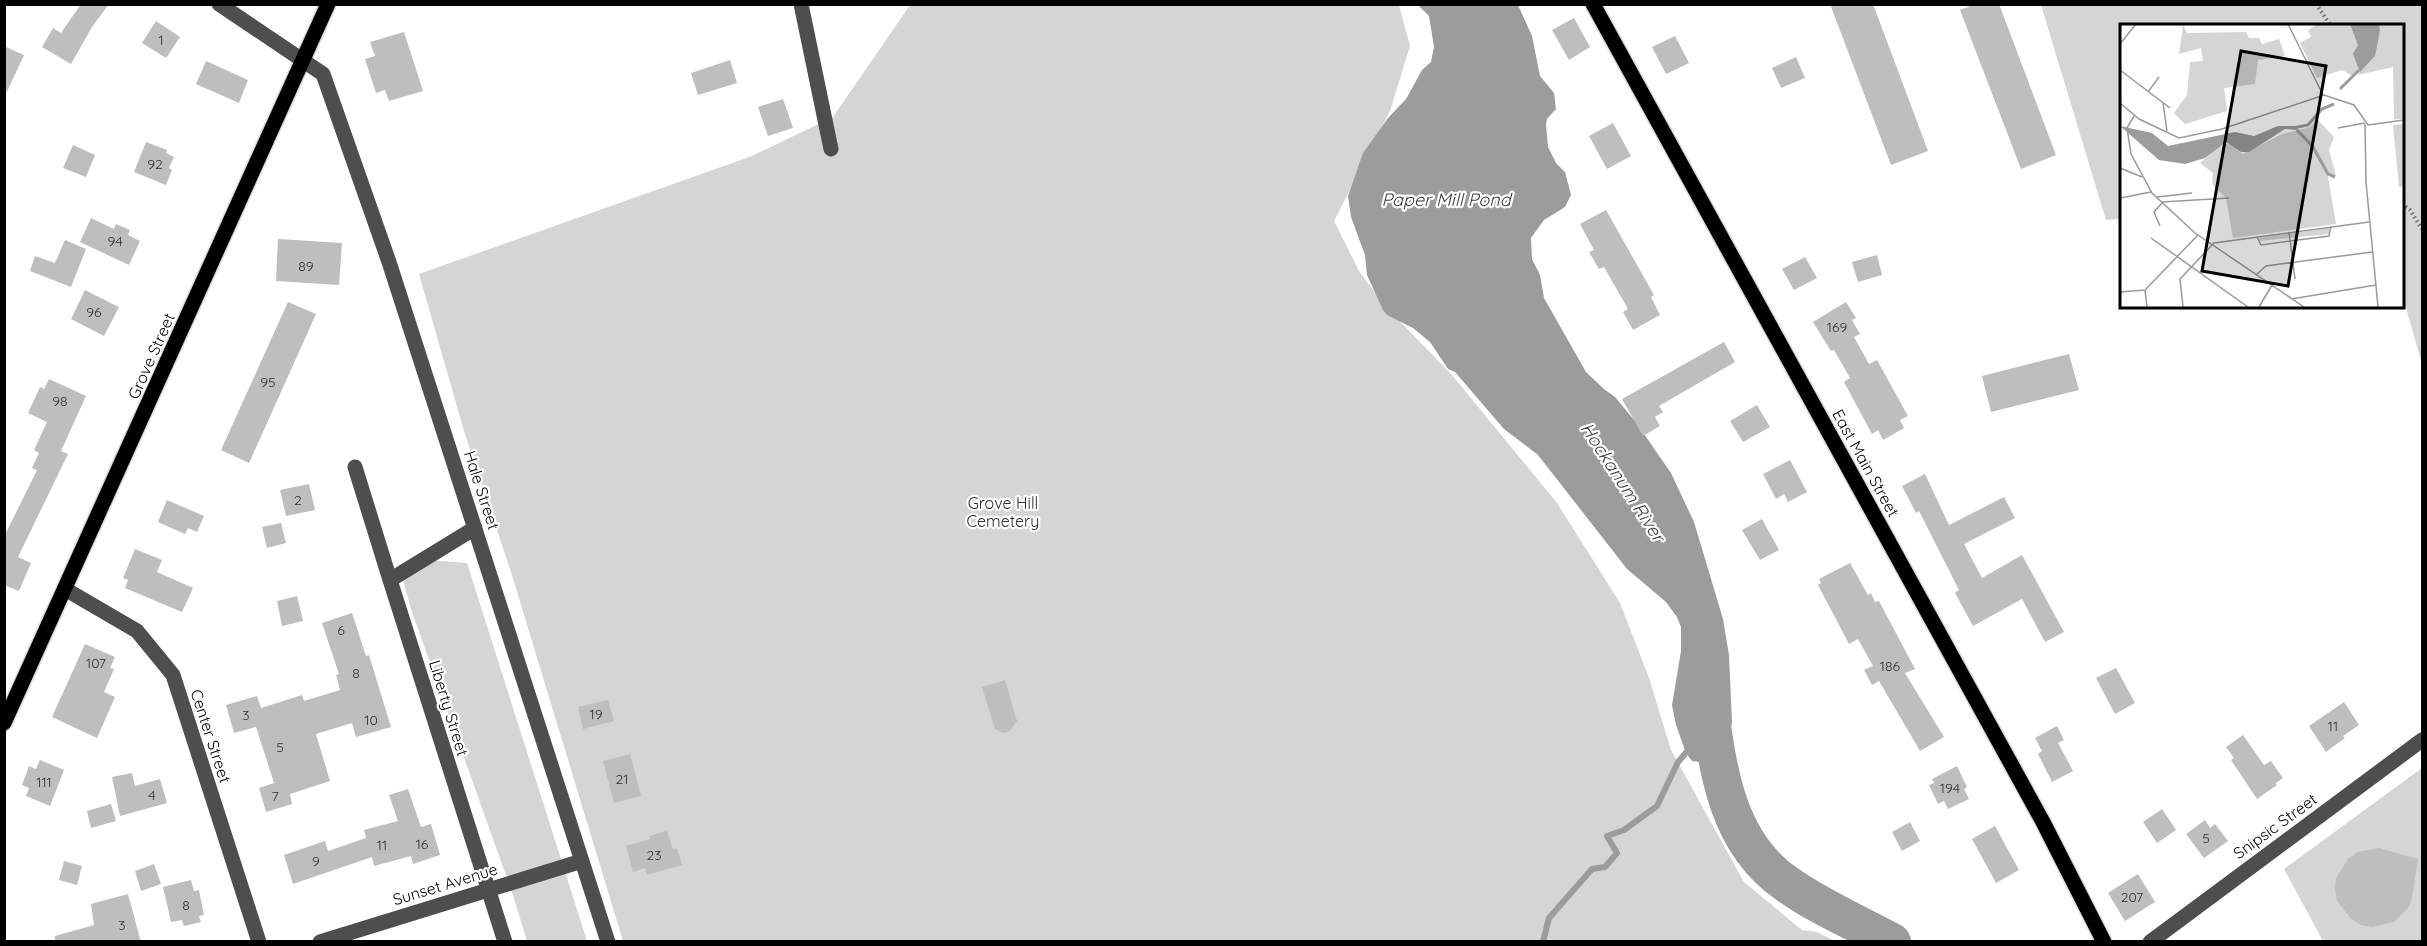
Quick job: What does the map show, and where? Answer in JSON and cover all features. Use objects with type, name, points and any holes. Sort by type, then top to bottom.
[{"type":"main road","name":"Grove Street","points":[[4,723],[328,4]]},
{"type":"main road","name":"East Main Street","points":[[1593,4],[2043,822],[2103,942]]},
{"type":"street","name":"Hale Street","points":[[219,4],[323,74],[393,273],[608,942]]},
{"type":"street","points":[[801,4],[831,149]]},
{"type":"street","name":"Liberty Street","points":[[355,467],[505,942]]},
{"type":"street","points":[[390,580],[475,528]]},
{"type":"street","name":"Center Street","points":[[65,589],[137,631],[172,675],[259,942]]},
{"type":"street","name":"Snipsic Street","points":[[2150,942],[2422,740]]},
{"type":"street","name":"Sunset Avenue","points":[[320,942],[582,861]]},
{"type":"path","points":[[2316,4],[2330,24]]},
{"type":"path","points":[[2403,205],[2410,210],[2422,229]]},
{"type":"green space","name":"Grove Hill Cemetery","points":[[910,5],[1399,5],[1410,46],[1390,111],[1334,221],[1359,271],[1385,306],[1452,375],[1557,503],[1620,603],[1649,678],[1671,750],[1744,882],[1802,930],[1817,932],[1835,941],[623,941],[511,572],[464,431],[419,274],[752,156],[833,117]]},
{"type":"green space","points":[[2041,5],[2422,5],[2422,364],[2403,298],[2403,24],[2120,24],[2120,219],[2106,220]]},
{"type":"green space","points":[[428,560],[467,563],[587,941],[527,941],[512,892],[412,612],[403,580]]},
{"type":"green space","points":[[2422,768],[2422,941],[2323,941],[2284,869]]},
{"type":"water","name":"Paper Mill Pond","points":[[1418,5],[1518,5],[1532,36],[1540,76],[1554,93],[1556,109],[1547,119],[1546,124],[1548,147],[1556,163],[1565,172],[1571,195],[1565,207],[1544,220],[1531,238],[1532,259],[1540,275],[1544,298],[1586,372],[1615,397],[1635,421],[1671,473],[1694,522],[1723,619],[1729,655],[1732,722],[1729,740],[1716,755],[1700,762],[1692,761],[1686,753],[1672,705],[1681,651],[1681,627],[1677,617],[1666,602],[1627,569],[1538,455],[1504,429],[1455,372],[1448,369],[1430,342],[1413,328],[1387,315],[1367,275],[1365,255],[1351,217],[1348,196],[1363,153],[1388,118],[1406,99],[1422,70],[1431,62],[1434,47],[1429,16]]},
{"type":"building","points":[[81,4],[109,4],[92,27],[71,64],[42,47],[53,28],[61,33]]},
{"type":"building","points":[[1830,4],[1873,4],[1928,151],[1891,165]]},
{"type":"building","points":[[1976,4],[1999,4],[2056,155],[2021,169],[1960,10]]},
{"type":"building","points":[[1574,18],[1590,47],[1569,60],[1552,30]]},
{"type":"building","points":[[156,21],[180,37],[166,58],[142,43]]},
{"type":"building","points":[[404,32],[423,91],[389,101],[385,90],[376,93],[365,59],[375,56],[370,42]]},
{"type":"building","points":[[1675,36],[1689,63],[1666,74],[1652,47]]},
{"type":"building","points":[[4,46],[24,55],[4,98]]},
{"type":"building","points":[[1796,57],[1805,78],[1781,88],[1772,68]]},
{"type":"building","points":[[730,60],[737,83],[698,95],[691,73]]},
{"type":"building","points":[[206,61],[248,80],[239,103],[196,84]]},
{"type":"building","points":[[783,99],[793,128],[768,136],[758,107]]},
{"type":"building","points":[[1613,123],[1631,156],[1607,169],[1589,136]]},
{"type":"building","points":[[146,142],[167,150],[166,153],[174,157],[166,185],[134,172]]},
{"type":"building","points":[[73,145],[95,155],[86,177],[63,168]]},
{"type":"building","points":[[1606,210],[1654,295],[1651,297],[1660,315],[1633,330],[1623,312],[1628,309],[1604,267],[1599,269],[1589,252],[1594,250],[1580,224]]},
{"type":"building","points":[[91,218],[114,229],[116,224],[130,230],[128,235],[140,241],[129,265],[80,242]]},
{"type":"building","points":[[278,239],[342,243],[339,285],[276,281]]},
{"type":"building","points":[[65,240],[86,249],[71,287],[30,271],[35,256],[55,263]]},
{"type":"building","points":[[1877,255],[1882,275],[1858,282],[1852,262]]},
{"type":"building","points":[[1805,257],[1817,278],[1794,290],[1782,269]]},
{"type":"building","points":[[85,290],[119,307],[104,336],[71,319]]},
{"type":"building","points":[[288,302],[316,314],[249,463],[221,450]]},
{"type":"building","points":[[1846,302],[1856,318],[1852,320],[1860,334],[1854,337],[1869,364],[1877,360],[1908,416],[1900,420],[1904,428],[1883,440],[1878,430],[1872,434],[1844,382],[1850,378],[1834,350],[1831,351],[1813,322]]},
{"type":"building","points":[[1724,342],[1735,362],[1659,406],[1663,412],[1655,417],[1660,426],[1643,436],[1622,399]]},
{"type":"building","points":[[2069,354],[2079,390],[1991,412],[1982,376]]},
{"type":"building","points":[[49,379],[86,396],[61,451],[68,454],[18,557],[31,563],[19,591],[4,585],[4,537],[37,470],[32,468],[39,453],[34,450],[47,422],[28,413],[40,387],[44,389]]},
{"type":"building","points":[[1757,405],[1770,427],[1743,442],[1730,421]]},
{"type":"building","points":[[1790,460],[1807,492],[1788,502],[1784,494],[1776,499],[1763,474]]},
{"type":"building","points":[[1925,474],[1949,525],[2004,497],[2015,518],[1964,544],[1982,578],[2022,555],[2064,632],[2045,642],[2022,599],[1973,626],[1955,593],[1959,590],[1919,511],[1916,513],[1902,486]]},
{"type":"building","points":[[309,484],[315,510],[286,516],[280,490]]},
{"type":"building","points":[[167,500],[204,516],[197,532],[188,528],[185,534],[158,522]]},
{"type":"building","points":[[1762,519],[1779,550],[1760,560],[1742,530]]},
{"type":"building","points":[[281,523],[286,543],[267,548],[262,527]]},
{"type":"building","points":[[135,549],[162,560],[157,572],[193,588],[182,612],[125,588],[128,580],[123,578]]},
{"type":"building","points":[[1850,563],[1868,595],[1871,593],[1875,602],[1879,601],[1915,669],[1905,673],[1944,737],[1920,751],[1879,681],[1872,685],[1864,670],[1873,666],[1858,639],[1849,644],[1818,585],[1821,583],[1819,579]]},
{"type":"building","points":[[297,596],[303,621],[282,626],[277,601]]},
{"type":"building","points":[[352,613],[366,656],[369,655],[391,727],[356,737],[352,723],[316,734],[330,781],[290,794],[292,804],[266,812],[259,788],[274,783],[256,727],[234,733],[226,705],[257,696],[261,708],[302,695],[304,701],[340,690],[336,675],[339,674],[322,623]]},
{"type":"building","points":[[85,644],[115,657],[110,668],[114,669],[104,692],[115,697],[97,738],[52,717]]},
{"type":"building","points":[[2116,668],[2135,703],[2115,714],[2096,678]]},
{"type":"building","points":[[1005,680],[1017,721],[1010,731],[1003,733],[995,729],[982,687]]},
{"type":"building","points":[[608,700],[614,721],[583,729],[578,707]]},
{"type":"building","points":[[2344,702],[2359,725],[2326,752],[2309,726]]},
{"type":"building","points":[[2057,726],[2064,740],[2058,743],[2073,771],[2052,782],[2038,754],[2042,751],[2035,738]]},
{"type":"building","points":[[2243,735],[2264,765],[2271,761],[2283,778],[2257,799],[2231,760],[2234,758],[2226,747]]},
{"type":"building","points":[[630,754],[641,796],[614,803],[603,761]]},
{"type":"building","points":[[40,760],[64,770],[50,806],[26,796],[29,788],[22,785],[29,766],[36,769]]},
{"type":"building","points":[[1957,766],[1967,787],[1964,789],[1969,799],[1948,809],[1944,801],[1938,804],[1929,785],[1934,783],[1932,779]]},
{"type":"building","points":[[132,773],[135,786],[160,779],[167,803],[120,816],[112,777]]},
{"type":"building","points":[[408,789],[421,827],[431,824],[440,855],[413,864],[411,856],[374,866],[372,857],[293,884],[284,855],[325,841],[328,851],[366,838],[364,830],[398,821],[389,795]]},
{"type":"building","points":[[111,804],[116,821],[91,828],[87,811]]},
{"type":"building","points":[[2162,809],[2176,830],[2157,843],[2143,822]]},
{"type":"building","points":[[2205,820],[2210,828],[2215,824],[2228,841],[2204,858],[2186,834]]},
{"type":"building","points":[[1910,822],[1920,841],[1902,851],[1892,832]]},
{"type":"building","points":[[1995,826],[2019,870],[1996,883],[1972,839]]},
{"type":"building","points":[[667,831],[673,849],[677,848],[682,865],[647,875],[645,868],[633,872],[626,846]]},
{"type":"building","points":[[2379,848],[2418,859],[2412,898],[2408,908],[2394,922],[2372,927],[2361,925],[2351,919],[2337,901],[2335,889],[2336,878],[2348,859],[2357,852]]},
{"type":"building","points":[[64,861],[82,866],[77,885],[59,880]]},
{"type":"building","points":[[154,864],[161,884],[141,891],[135,871]]},
{"type":"building","points":[[2138,874],[2155,902],[2125,921],[2108,893]]},
{"type":"building","points":[[191,880],[194,891],[199,890],[204,915],[199,916],[201,922],[184,926],[182,920],[171,922],[163,887]]},
{"type":"building","points":[[128,894],[141,942],[55,942],[55,936],[94,925],[91,904]]},
{"type":"waterway","name":"Hockanum River","points":[[1709,704],[1722,780],[1738,827],[1751,848],[1767,867],[1787,884],[1892,942]]},
{"type":"waterway","points":[[1543,942],[1549,918],[1592,869],[1605,867],[1617,853],[1607,836],[1624,830],[1657,806],[1678,762],[1690,748]]}]
